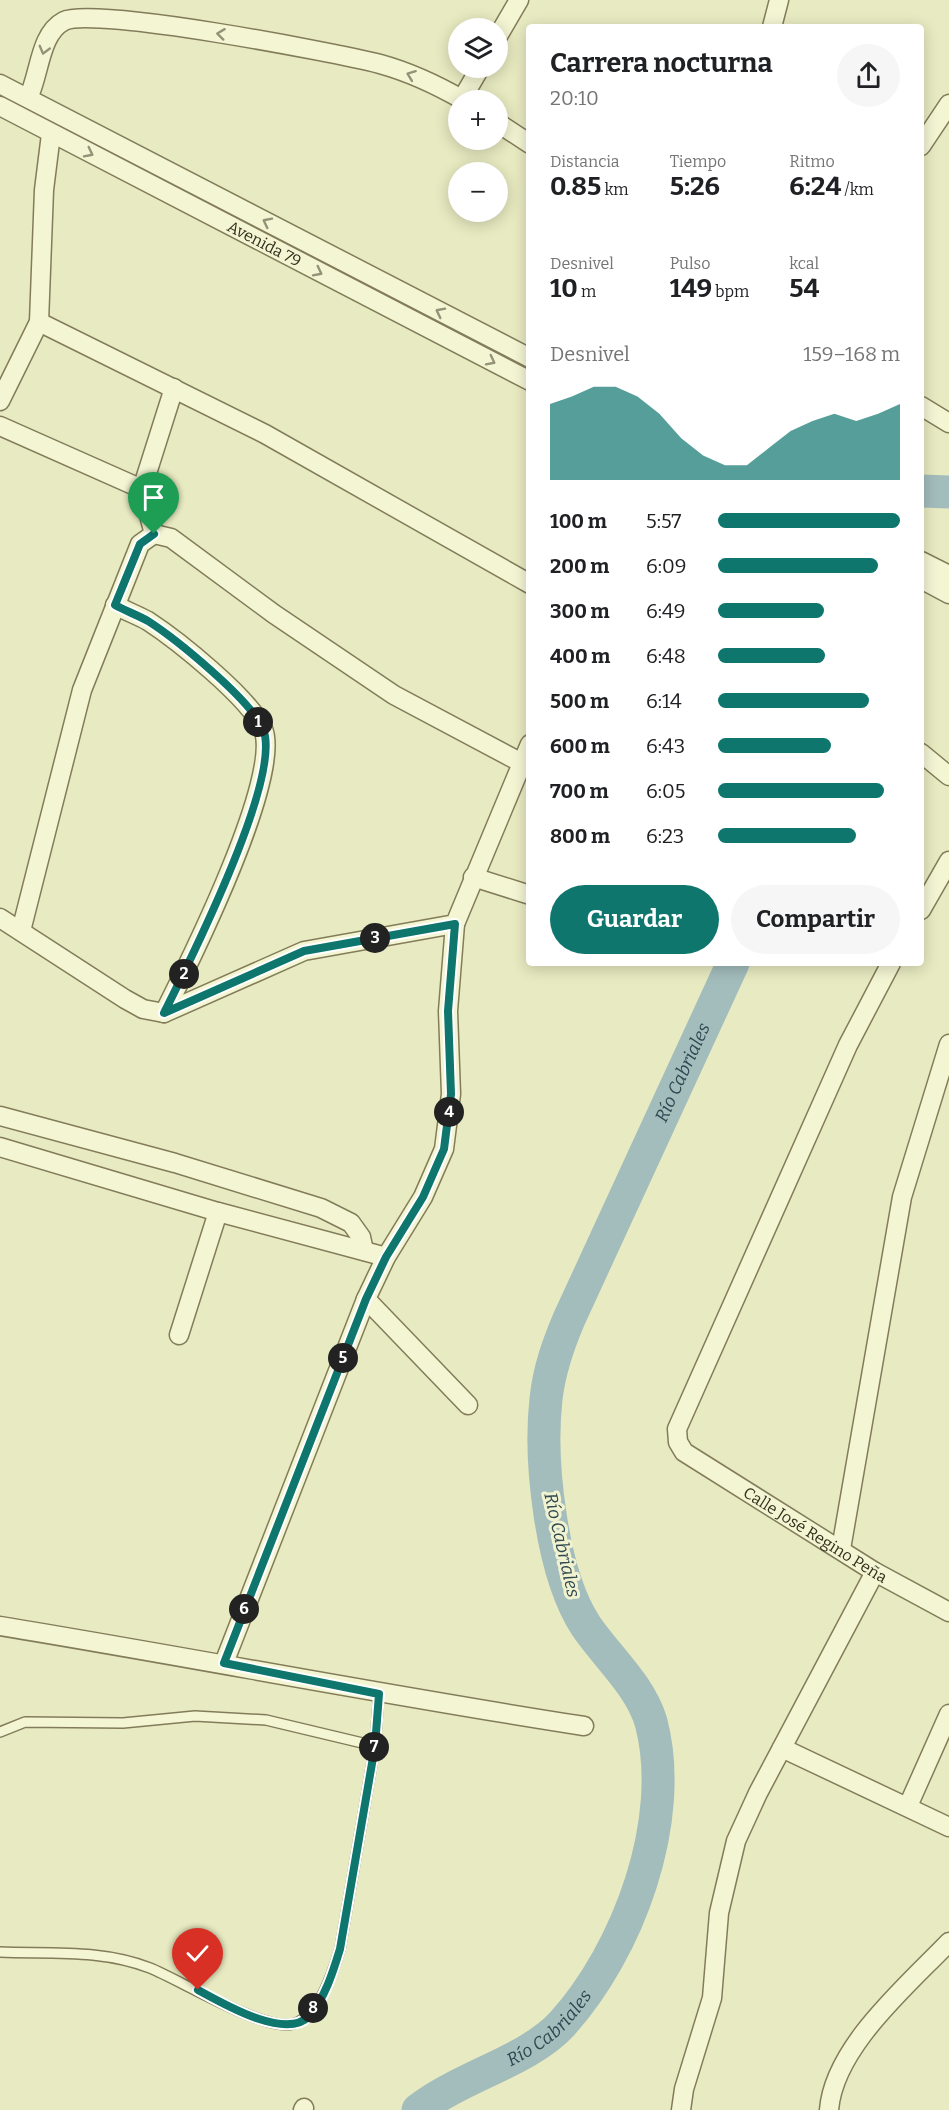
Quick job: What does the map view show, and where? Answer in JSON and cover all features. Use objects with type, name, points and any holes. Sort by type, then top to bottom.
[{"type":"street","points":[[508,19],[519,0]]},
{"type":"street","points":[[773,24],[779,0]]},
{"type":"street","points":[[28,98],[35,85],[47,39],[56,26],[66,19],[108,19],[253,38],[379,64],[414,76],[448,93]]},
{"type":"street","name":"Avenida 79","points":[[0,84],[526,356]]},
{"type":"street","points":[[924,142],[949,104]]},
{"type":"street","name":"Avenida 79","points":[[0,106],[526,379]]},
{"type":"street","points":[[508,130],[526,141]]},
{"type":"street","points":[[0,401],[39,322],[44,190],[51,134]]},
{"type":"street","points":[[39,322],[265,434],[526,582]]},
{"type":"street","points":[[154,534],[142,489],[174,388]]},
{"type":"street","points":[[924,408],[949,423]]},
{"type":"street","points":[[0,426],[142,489]]},
{"type":"street","points":[[21,931],[82,690],[140,544],[154,534],[171,538],[274,614],[394,695],[525,762],[473,877],[455,924],[448,1011],[451,1094],[444,1149],[423,1197],[386,1257],[366,1299],[224,1663]]},
{"type":"street","points":[[924,562],[949,575]]},
{"type":"street","points":[[924,581],[949,594]]},
{"type":"street","points":[[115,605],[148,621],[211,670],[251,711],[263,729],[267,747],[237,853],[207,928],[164,1013]]},
{"type":"street","points":[[924,755],[949,776]]},
{"type":"street","points":[[924,905],[949,861]]},
{"type":"street","points":[[473,877],[526,894]]},
{"type":"street","points":[[0,918],[92,980],[143,1009],[164,1013],[304,951],[455,924]]},
{"type":"street","name":"Calle José Regino Peña","points":[[889,966],[848,1045],[677,1429],[678,1442],[684,1452],[875,1572],[949,1612]]},
{"type":"street","points":[[841,1549],[902,1197],[949,1044]]},
{"type":"street","points":[[0,1116],[175,1163],[321,1208],[351,1223],[361,1238],[364,1251]]},
{"type":"street","points":[[0,1147],[218,1212],[386,1257]]},
{"type":"street","points":[[179,1335],[218,1212]]},
{"type":"street","points":[[366,1299],[468,1406]]},
{"type":"street","points":[[681,2110],[684,2089],[712,1998],[719,1913],[736,1841],[782,1748],[875,1572]]},
{"type":"street","points":[[0,1626],[224,1663],[379,1694],[584,1726]]},
{"type":"street","points":[[908,1806],[949,1714]]},
{"type":"street","points":[[782,1748],[949,1827]]},
{"type":"street","points":[[829,2110],[830,2097],[840,2068],[900,1993],[949,1942]]},
{"type":"lane","points":[[0,1952],[86,1953],[148,1967],[230,2007],[277,2025],[292,2025],[308,2017],[330,1980],[340,1949],[375,1746],[379,1694]]},
{"type":"lane","points":[[0,1732],[25,1722],[123,1723],[195,1716],[266,1720],[375,1746]]},
{"type":"waterway","name":"Río Cabriales","points":[[924,491],[949,492]]},
{"type":"waterway","name":"Río Cabriales","points":[[418,2110],[453,2088],[513,2059],[548,2037],[562,2024],[586,1994],[607,1960],[626,1922],[641,1882],[652,1841],[657,1800],[657,1760],[651,1722],[631,1684],[586,1626],[574,1604],[564,1577],[556,1547],[546,1484],[544,1453],[546,1399],[554,1358],[569,1319],[732,966]]},
{"type":"route","points":[[154,534],[140,544],[115,605],[148,621],[211,670],[251,711],[263,729],[267,747],[237,853],[207,928],[164,1013],[304,951],[455,924],[448,1011],[451,1094],[444,1149],[423,1197],[386,1257],[366,1299],[224,1663],[379,1694],[375,1746],[340,1949],[330,1980],[308,2017],[292,2025],[277,2025],[230,2007],[198,1990]]}]
